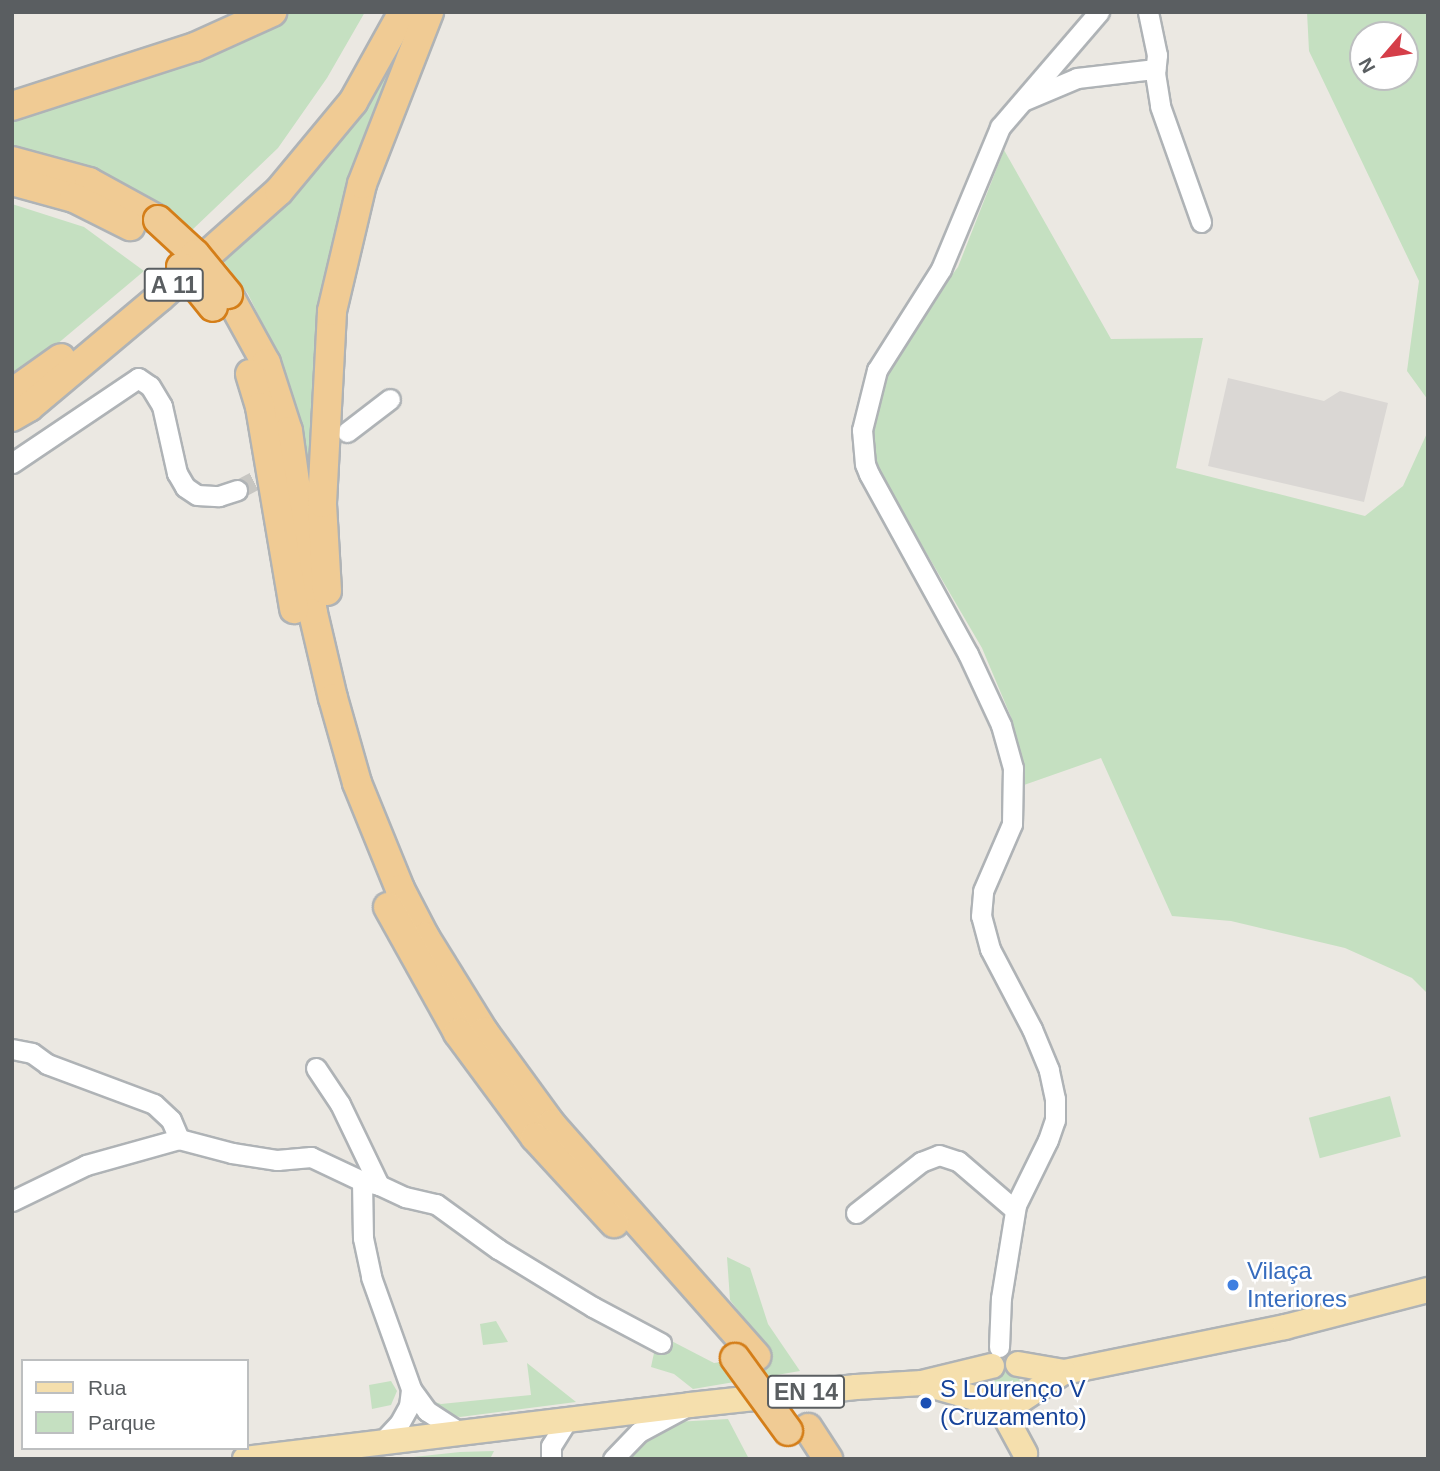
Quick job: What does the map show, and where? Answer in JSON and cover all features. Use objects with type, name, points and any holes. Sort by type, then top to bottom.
[{"type":"highway","points":[[12,106],[195,47],[272,12]]},
{"type":"highway","points":[[12,393],[63,357],[150,285],[245,198],[323,114],[384,12]]},
{"type":"highway","name":"A 11","points":[[12,417],[29,407],[160,297],[278,191],[353,102],[403,12]]},
{"type":"highway","points":[[357,783],[359,751],[339,668],[326,581],[322,503],[332,311],[362,184],[429,12]]},
{"type":"highway","points":[[12,161],[89,182],[195,254],[220,301],[248,368],[260,407],[299,633],[331,760],[357,836],[396,924],[458,1033],[535,1137],[745,1357]]},
{"type":"highway","points":[[12,181],[74,198],[152,227]]},
{"type":"highway","points":[[12,193],[74,198]]},
{"type":"highway","points":[[220,301],[266,363],[288,431],[313,613],[357,783],[379,843],[425,937],[484,1032],[551,1124],[745,1357],[798,1430],[828,1459]]},
{"type":"highway","points":[[798,1430],[806,1459]]},
{"type":"main road","name":"EN 14","points":[[922,1383],[1012,1406],[1064,1372],[1285,1327],[1428,1290]]},
{"type":"main road","name":"EN 14","points":[[245,1459],[690,1405],[856,1387],[922,1383],[976,1372],[1002,1360],[1064,1372]]},
{"type":"main road","points":[[1002,1360],[1029,1380],[1025,1398],[1027,1456],[984,1384],[1002,1360]]},
{"type":"street","points":[[1002,1360],[1001,1297],[1015,1210],[1055,1120],[1055,1099],[1049,1070],[1032,1029],[990,949],[981,916],[983,891],[1010,836],[1014,801],[1013,768],[1001,724],[968,654],[869,474],[865,464],[862,430],[877,370],[941,269],[998,134],[1021,102],[1099,12]]},
{"type":"street","points":[[1148,12],[1157,54],[1155,69],[1162,115],[1201,222]]},
{"type":"street","points":[[1021,102],[1077,79],[1155,69]]},
{"type":"street","points":[[12,463],[138,378],[150,386],[162,406],[177,473],[185,486],[197,495],[219,496],[237,490]]},
{"type":"street","points":[[347,432],[390,399]]},
{"type":"street","points":[[12,1049],[32,1053],[47,1064],[154,1104],[171,1120],[179,1139]]},
{"type":"street","points":[[316,1068],[340,1104],[371,1183],[363,1238],[371,1277],[411,1390],[427,1411],[459,1432]]},
{"type":"street","points":[[12,1201],[86,1165],[179,1139],[232,1153],[277,1160],[311,1157],[405,1197],[436,1204],[509,1256],[593,1307],[661,1343]]},
{"type":"street","points":[[856,1213],[921,1162],[939,1155],[958,1161],[1015,1210]]},
{"type":"street","points":[[381,1443],[399,1424],[410,1406],[411,1390]]},
{"type":"street","points":[[613,1459],[639,1432],[690,1405]]},
{"type":"street","points":[[551,1459],[551,1446],[567,1420]]},
{"type":"shaded area","points":[[1228,378],[1324,401],[1340,391],[1388,403],[1364,502],[1208,466]]},
{"type":"green space","points":[[292,12],[365,12],[327,78],[278,148],[191,231],[128,186],[84,166],[12,147],[12,116]]},
{"type":"green space","points":[[1307,12],[1428,12],[1428,400],[1407,371],[1419,281],[1309,51]]},
{"type":"green space","points":[[411,23],[375,120],[312,502],[284,374],[274,347],[248,294],[221,258]]},
{"type":"green space","points":[[1004,150],[1111,339],[1203,338],[1176,468],[1365,516],[1403,486],[1428,431],[1428,994],[1412,978],[1345,948],[1231,921],[1172,916],[1101,758],[1024,785],[1011,717],[982,648],[872,460],[873,427],[887,374],[921,316],[958,267]]},
{"type":"green space","points":[[12,204],[84,227],[144,271],[12,382]]},
{"type":"green space","points":[[1390,1096],[1401,1137],[1320,1158],[1309,1118]]},
{"type":"green space","points":[[727,1257],[750,1268],[768,1324],[800,1371],[693,1389],[674,1374],[651,1367],[658,1334],[714,1363],[772,1355],[730,1300]]},
{"type":"green space","points":[[496,1321],[508,1342],[483,1345],[480,1324]]},
{"type":"green space","points":[[527,1363],[576,1402],[460,1417],[448,1414],[432,1401],[441,1404],[531,1395]]},
{"type":"green space","points":[[1007,1370],[1016,1374],[1020,1383],[1016,1392],[1007,1396],[998,1392],[994,1383],[998,1374]]},
{"type":"green space","points":[[391,1381],[397,1391],[391,1405],[372,1409],[369,1385]]},
{"type":"green space","points":[[728,1419],[749,1459],[619,1459],[637,1442],[675,1422]]},
{"type":"green space","points":[[494,1451],[490,1459],[404,1458],[460,1452]]},
{"type":"tunnel","points":[[237,490],[334,439]]},
{"type":"place","name":"Vilaça Interiores","points":[[1233,1285]]},
{"type":"place","name":"S Lourenço V (Cruzamento)","points":[[926,1403]]}]
